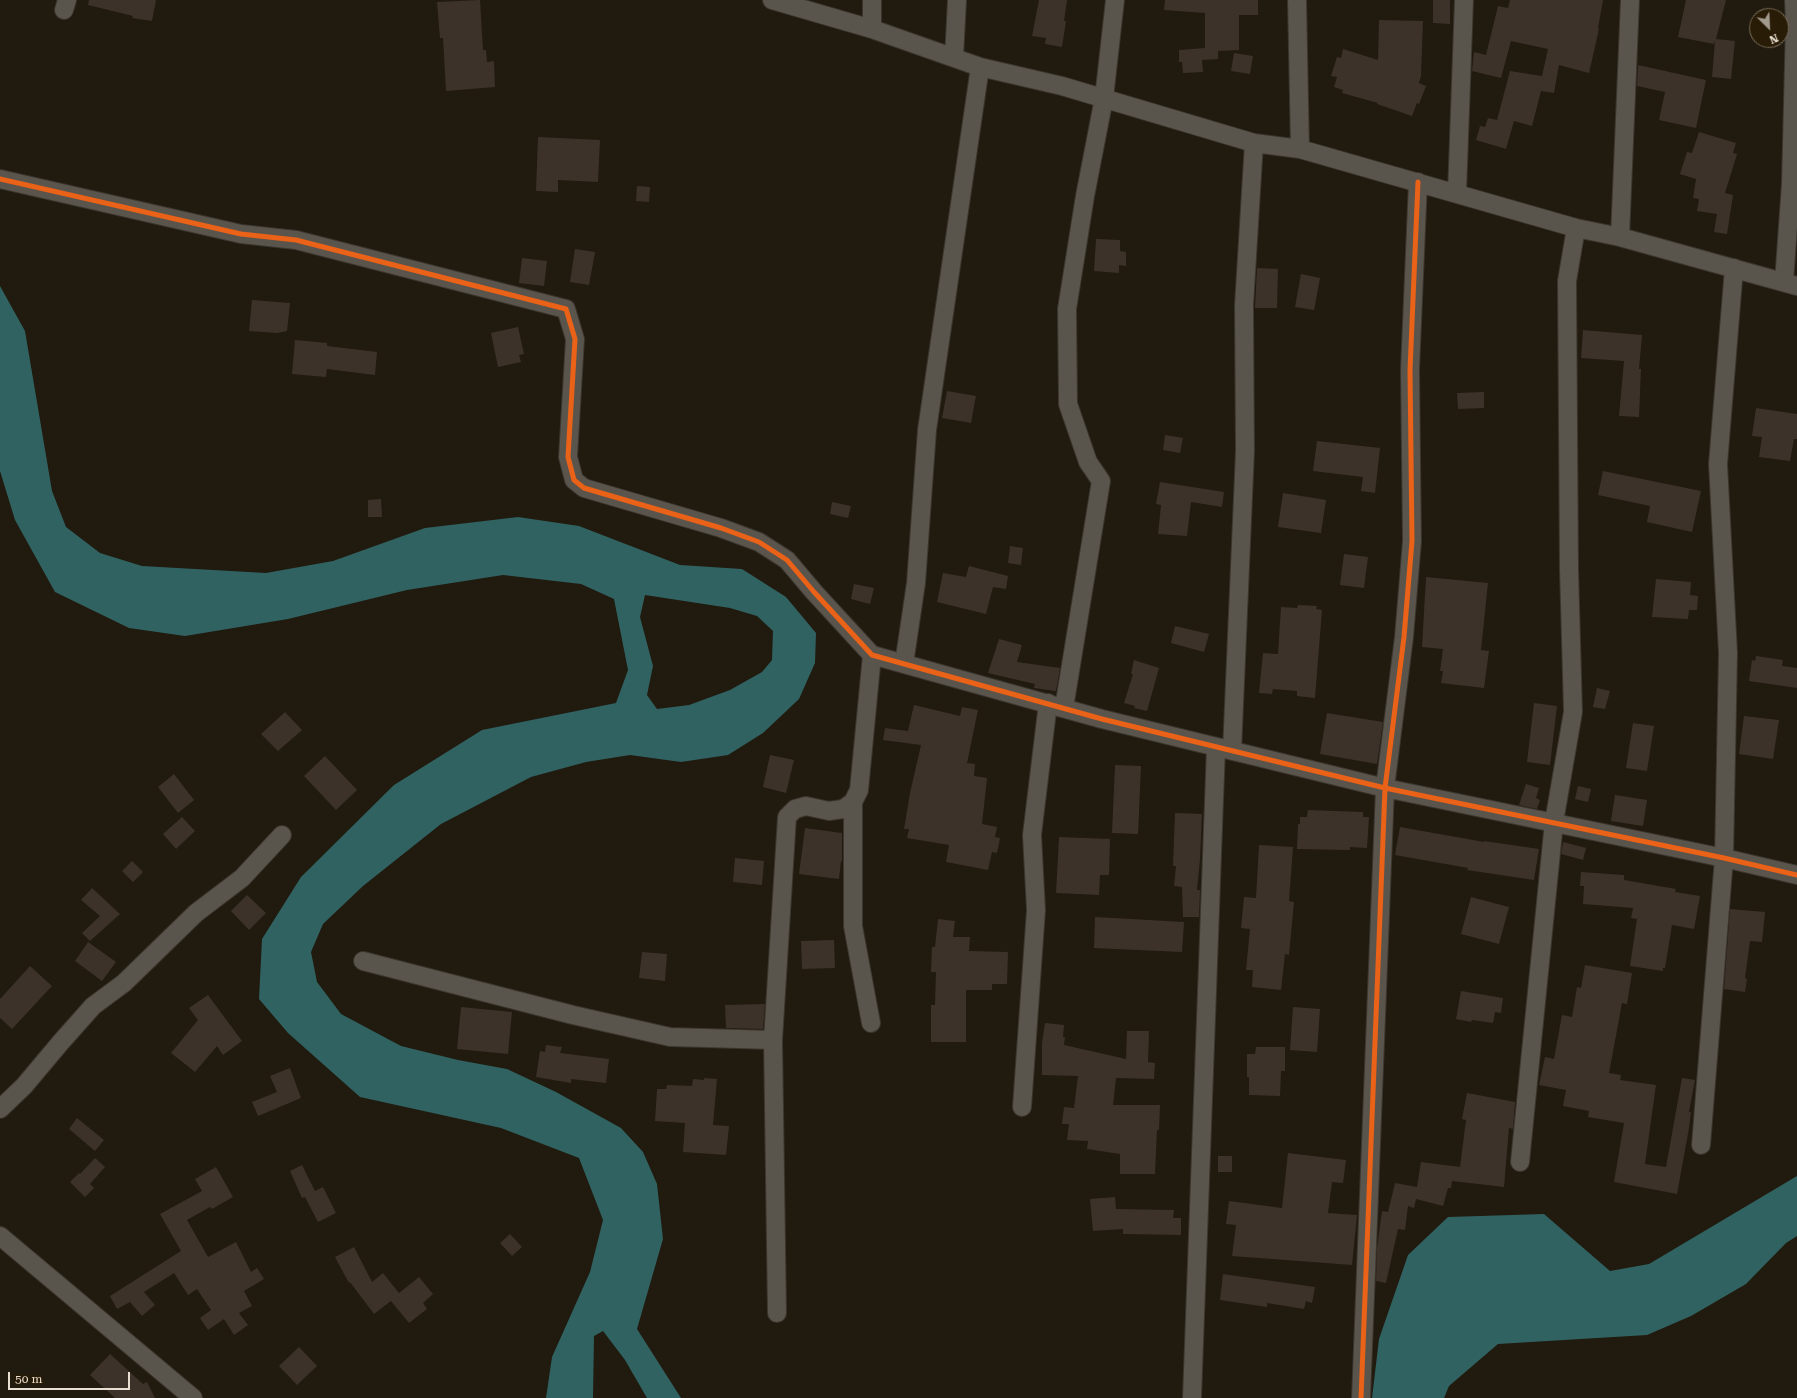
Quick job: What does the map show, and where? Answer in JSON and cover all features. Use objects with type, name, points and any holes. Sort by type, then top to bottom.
[{"type":"street","points":[[772,0],[872,29],[980,67],[1062,86],[1254,143],[1300,149],[1576,228],[1620,237],[1791,284],[1791,184],[1795,23],[1794,0]]},
{"type":"street","points":[[872,0],[872,29]]},
{"type":"street","points":[[954,58],[957,0]]},
{"type":"street","points":[[1022,1107],[1036,910],[1032,835],[1056,705],[1101,481],[1088,462],[1068,404],[1068,309],[1085,196],[1104,98],[1115,0]]},
{"type":"street","points":[[1297,0],[1300,149]]},
{"type":"street","points":[[1457,193],[1464,0]]},
{"type":"street","points":[[1620,237],[1630,0]]},
{"type":"street","points":[[904,664],[916,583],[927,430],[980,67]]},
{"type":"street","points":[[1192,1398],[1224,749],[1245,451],[1244,305],[1254,143]]},
{"type":"street","points":[[0,179],[241,234],[296,240],[566,309],[575,339],[568,457],[574,480],[584,488],[721,528],[759,542],[787,560],[814,592],[872,655],[1102,719],[1385,788],[1554,822],[1797,875]]},
{"type":"street","points":[[1361,1398],[1385,788],[1404,636],[1412,541],[1410,370],[1418,182]]},
{"type":"street","points":[[1520,1162],[1554,822],[1573,712],[1567,282],[1576,228]]},
{"type":"street","points":[[1701,1145],[1724,858],[1728,653],[1718,464],[1734,268]]},
{"type":"street","points":[[870,1023],[853,926],[853,802],[859,790],[872,655]]},
{"type":"street","points":[[777,1313],[773,1040],[787,817],[795,809],[806,806],[829,811],[843,809],[853,802]]},
{"type":"street","points":[[0,1109],[24,1086],[93,1006],[124,983],[196,913],[242,878],[282,835]]},
{"type":"street","points":[[363,961],[573,1015],[670,1037],[773,1040]]},
{"type":"street","points":[[0,1236],[192,1398]]},
{"type":"water","points":[[0,286],[25,331],[52,491],[66,527],[100,553],[142,566],[266,573],[333,561],[425,528],[518,517],[579,526],[680,565],[742,569],[786,597],[816,633],[815,663],[799,699],[763,733],[728,755],[681,762],[630,755],[586,762],[531,777],[441,824],[363,886],[323,924],[311,952],[317,982],[341,1014],[401,1046],[458,1060],[507,1069],[556,1092],[621,1128],[643,1152],[657,1184],[663,1239],[637,1329],[681,1398],[647,1398],[625,1360],[603,1331],[594,1336],[593,1398],[546,1398],[552,1357],[590,1272],[603,1220],[579,1158],[501,1128],[360,1097],[288,1033],[259,999],[262,939],[301,877],[394,785],[482,730],[616,703],[628,670],[614,599],[581,584],[503,575],[407,590],[288,619],[185,636],[129,628],[55,592],[15,520],[0,471]],"holes":[[[645,595],[730,608],[757,616],[773,631],[772,660],[762,672],[730,690],[689,705],[657,709],[647,695],[653,666],[640,617]]]},
{"type":"water","points":[[1797,1176],[1797,1236],[1786,1243],[1746,1284],[1691,1316],[1647,1335],[1498,1344],[1449,1386],[1444,1398],[1372,1398],[1379,1339],[1408,1255],[1448,1217],[1544,1214],[1610,1271],[1649,1264]]},
{"type":"building","points":[[89,0],[156,0],[152,21],[132,18],[133,16],[88,5]]},
{"type":"building","points":[[480,0],[483,50],[486,50],[487,62],[494,61],[495,87],[446,91],[443,38],[440,38],[437,2]]},
{"type":"building","points":[[1039,0],[1067,0],[1064,21],[1066,21],[1062,47],[1045,44],[1046,38],[1032,36]]},
{"type":"building","points":[[1165,0],[1258,0],[1258,15],[1239,15],[1239,50],[1218,51],[1218,59],[1202,60],[1203,72],[1183,73],[1182,62],[1179,62],[1179,50],[1205,48],[1205,13],[1164,10]]},
{"type":"building","points":[[1433,0],[1450,0],[1450,24],[1433,23]]},
{"type":"building","points":[[1510,0],[1603,0],[1599,29],[1589,73],[1559,65],[1554,93],[1541,91],[1532,126],[1514,121],[1506,149],[1476,140],[1480,126],[1485,127],[1488,118],[1497,120],[1510,71],[1542,76],[1548,49],[1511,41],[1501,78],[1472,71],[1474,52],[1486,55],[1498,6],[1508,8]]},
{"type":"building","points":[[1686,0],[1726,0],[1716,39],[1735,41],[1731,79],[1712,77],[1715,41],[1714,44],[1678,37]]},
{"type":"building","points":[[1379,20],[1423,21],[1421,76],[1419,83],[1426,86],[1419,104],[1417,103],[1412,116],[1377,104],[1378,103],[1342,93],[1343,90],[1334,87],[1337,77],[1331,76],[1337,57],[1341,58],[1343,49],[1378,60]]},
{"type":"building","points":[[1234,53],[1253,56],[1250,74],[1231,71]]},
{"type":"building","points":[[1638,65],[1706,80],[1696,128],[1659,120],[1665,92],[1637,86]]},
{"type":"building","points":[[1699,132],[1736,143],[1733,153],[1737,154],[1725,193],[1733,195],[1727,234],[1714,232],[1717,214],[1697,211],[1699,199],[1693,198],[1696,179],[1680,174],[1687,152],[1692,153]]},
{"type":"building","points":[[538,137],[600,140],[598,182],[558,180],[558,192],[536,191]]},
{"type":"building","points":[[637,186],[650,187],[649,202],[636,201]]},
{"type":"building","points":[[1096,239],[1120,240],[1120,251],[1126,252],[1126,266],[1119,265],[1119,273],[1094,271]]},
{"type":"building","points":[[575,249],[595,252],[589,285],[570,282]]},
{"type":"building","points":[[522,258],[547,261],[544,286],[519,283]]},
{"type":"building","points":[[1257,268],[1278,269],[1277,308],[1255,308]]},
{"type":"building","points":[[1301,274],[1320,278],[1314,310],[1295,307]]},
{"type":"building","points":[[252,300],[290,303],[287,331],[277,333],[249,331]]},
{"type":"building","points":[[518,327],[524,354],[519,355],[521,362],[498,367],[491,333]]},
{"type":"building","points":[[1583,330],[1642,335],[1639,369],[1641,369],[1639,417],[1619,416],[1624,361],[1581,358]]},
{"type":"building","points":[[295,340],[327,343],[327,346],[377,352],[375,375],[327,369],[326,377],[292,374]]},
{"type":"building","points":[[947,391],[976,396],[971,423],[942,418]]},
{"type":"building","points":[[1484,392],[1484,408],[1458,409],[1457,393]]},
{"type":"building","points":[[1756,408],[1797,414],[1797,439],[1794,439],[1790,461],[1759,457],[1762,437],[1752,436]]},
{"type":"building","points":[[1165,435],[1183,438],[1180,453],[1163,450]]},
{"type":"building","points":[[1317,441],[1380,448],[1375,493],[1361,491],[1363,477],[1313,471]]},
{"type":"building","points":[[1603,471],[1701,491],[1692,532],[1647,522],[1650,506],[1598,495]]},
{"type":"building","points":[[1160,482],[1224,492],[1222,507],[1191,502],[1187,536],[1158,534],[1161,505],[1156,504]]},
{"type":"building","points":[[1283,493],[1326,500],[1321,533],[1278,527]]},
{"type":"building","points":[[381,499],[382,517],[368,517],[368,500]]},
{"type":"building","points":[[832,502],[851,506],[848,518],[830,514]]},
{"type":"building","points":[[1010,546],[1023,548],[1021,565],[1008,563]]},
{"type":"building","points":[[1344,554],[1368,557],[1364,588],[1340,585]]},
{"type":"building","points":[[969,566],[1008,576],[1006,589],[993,587],[986,614],[937,602],[943,573],[966,577]]},
{"type":"building","points":[[1426,577],[1488,583],[1481,650],[1489,651],[1484,688],[1441,683],[1443,671],[1440,671],[1443,649],[1422,647]]},
{"type":"building","points":[[1656,579],[1691,582],[1690,595],[1698,596],[1697,610],[1689,610],[1688,619],[1652,617]]},
{"type":"building","points":[[854,584],[874,588],[870,604],[851,599]]},
{"type":"building","points":[[1298,605],[1317,606],[1316,609],[1322,610],[1315,698],[1297,696],[1297,691],[1273,689],[1272,694],[1259,693],[1263,653],[1278,654],[1281,607],[1297,608]]},
{"type":"building","points":[[1175,626],[1209,634],[1204,652],[1171,643]]},
{"type":"building","points":[[999,639],[1022,645],[1017,662],[1060,668],[1056,691],[1034,688],[1035,684],[988,673]]},
{"type":"building","points":[[1756,656],[1783,660],[1782,666],[1797,668],[1797,688],[1749,681],[1752,660],[1755,661]]},
{"type":"building","points":[[1134,660],[1159,668],[1147,711],[1134,708],[1135,706],[1124,703],[1133,674],[1131,674]]},
{"type":"building","points":[[1597,688],[1610,691],[1605,709],[1593,707]]},
{"type":"building","points":[[1534,703],[1557,706],[1550,765],[1527,762]]},
{"type":"building","points":[[914,705],[960,716],[962,707],[978,710],[967,763],[975,764],[974,776],[987,778],[982,824],[997,827],[995,837],[1000,838],[997,853],[992,852],[988,870],[946,862],[949,845],[907,838],[909,829],[904,829],[910,793],[921,745],[883,740],[885,728],[908,731]]},
{"type":"building","points":[[285,712],[302,730],[278,751],[261,734]]},
{"type":"building","points":[[1327,713],[1383,722],[1377,764],[1320,754]]},
{"type":"building","points":[[1744,716],[1779,720],[1773,759],[1739,754]]},
{"type":"building","points":[[1633,723],[1654,726],[1647,771],[1626,768]]},
{"type":"building","points":[[770,755],[794,760],[786,793],[763,787]]},
{"type":"building","points":[[325,756],[357,790],[336,810],[304,776]]},
{"type":"building","points":[[1115,765],[1141,766],[1138,834],[1112,833]]},
{"type":"building","points":[[174,774],[194,800],[178,813],[158,787]]},
{"type":"building","points":[[1526,784],[1539,788],[1536,798],[1540,800],[1537,809],[1519,805]]},
{"type":"building","points":[[1578,786],[1591,789],[1588,802],[1575,799]]},
{"type":"building","points":[[1615,795],[1647,800],[1643,826],[1611,821]]},
{"type":"building","points":[[1308,810],[1363,812],[1363,817],[1369,817],[1367,848],[1350,847],[1350,850],[1297,849],[1298,824],[1300,824],[1300,817],[1307,817]]},
{"type":"building","points":[[1175,813],[1202,814],[1197,890],[1200,890],[1199,917],[1183,917],[1182,887],[1174,886],[1176,866],[1173,866]]},
{"type":"building","points":[[182,817],[195,831],[176,849],[163,834]]},
{"type":"building","points":[[1400,827],[1484,842],[1539,849],[1534,880],[1467,870],[1468,868],[1395,855]]},
{"type":"building","points":[[805,828],[842,833],[842,862],[841,861],[839,879],[799,874]]},
{"type":"building","points":[[1059,837],[1110,839],[1109,875],[1100,875],[1099,895],[1056,893]]},
{"type":"building","points":[[1563,842],[1586,848],[1583,860],[1561,854]]},
{"type":"building","points":[[1259,845],[1293,847],[1289,901],[1294,902],[1289,955],[1285,954],[1281,990],[1252,987],[1253,970],[1246,970],[1250,929],[1241,928],[1244,897],[1256,898]]},
{"type":"building","points":[[735,858],[764,861],[762,885],[733,882]]},
{"type":"building","points":[[132,861],[143,872],[133,882],[122,871]]},
{"type":"building","points":[[1581,872],[1624,875],[1624,880],[1676,889],[1675,892],[1700,896],[1694,929],[1672,925],[1665,968],[1663,968],[1663,971],[1630,966],[1637,919],[1631,918],[1633,908],[1583,904],[1584,886],[1580,886]]},
{"type":"building","points":[[92,888],[120,914],[90,941],[82,933],[100,916],[81,900]]},
{"type":"building","points":[[247,895],[266,913],[249,930],[231,911]]},
{"type":"building","points":[[1471,897],[1509,907],[1499,944],[1461,934]]},
{"type":"building","points":[[1730,909],[1765,912],[1762,942],[1750,941],[1745,978],[1747,979],[1745,992],[1724,989]]},
{"type":"building","points":[[1095,917],[1184,922],[1182,952],[1094,948]]},
{"type":"building","points":[[938,919],[955,921],[953,937],[970,937],[969,951],[1008,952],[1007,984],[992,984],[992,990],[966,990],[966,1042],[931,1042],[931,1005],[935,1005],[936,972],[931,972],[932,947],[935,947]]},
{"type":"building","points":[[834,940],[835,968],[802,969],[801,941]]},
{"type":"building","points":[[88,942],[116,962],[102,981],[75,961]]},
{"type":"building","points":[[642,952],[667,954],[665,981],[639,978]]},
{"type":"building","points":[[1585,965],[1632,973],[1627,1004],[1622,1003],[1609,1073],[1621,1075],[1620,1080],[1656,1085],[1645,1164],[1666,1167],[1682,1078],[1695,1080],[1689,1112],[1691,1112],[1689,1128],[1677,1194],[1614,1182],[1624,1123],[1588,1117],[1589,1111],[1563,1106],[1566,1090],[1539,1085],[1545,1057],[1554,1059],[1562,1015],[1572,1017],[1577,987],[1581,988]]},
{"type":"building","points":[[30,966],[52,986],[12,1029],[0,1018],[0,999]]},
{"type":"building","points":[[1461,991],[1503,998],[1501,1013],[1495,1012],[1493,1023],[1472,1020],[1471,1022],[1456,1019]]},
{"type":"building","points":[[208,995],[242,1041],[223,1055],[217,1046],[195,1072],[171,1053],[198,1020],[189,1008]]},
{"type":"building","points":[[765,1004],[763,1029],[726,1028],[725,1005]]},
{"type":"building","points":[[461,1007],[512,1012],[508,1054],[457,1049]]},
{"type":"building","points":[[1293,1007],[1320,1009],[1317,1052],[1290,1050]]},
{"type":"building","points":[[1045,1023],[1064,1025],[1064,1045],[1126,1059],[1127,1031],[1149,1031],[1148,1062],[1155,1063],[1154,1079],[1116,1078],[1113,1105],[1160,1105],[1155,1174],[1120,1174],[1120,1154],[1087,1149],[1088,1141],[1067,1140],[1069,1124],[1062,1124],[1064,1107],[1074,1108],[1078,1076],[1042,1075],[1042,1043]]},
{"type":"building","points":[[546,1045],[562,1047],[560,1053],[609,1059],[606,1083],[571,1079],[571,1083],[536,1077],[540,1051],[545,1052]]},
{"type":"building","points":[[1256,1047],[1285,1047],[1285,1071],[1281,1071],[1280,1096],[1249,1095],[1247,1054],[1255,1054]]},
{"type":"building","points":[[290,1068],[301,1098],[258,1116],[252,1102],[277,1092],[270,1076]]},
{"type":"building","points":[[704,1078],[717,1079],[713,1125],[729,1126],[726,1155],[683,1152],[685,1123],[655,1121],[657,1089],[666,1089],[667,1085],[692,1086],[693,1079],[704,1080]]},
{"type":"building","points":[[1467,1093],[1515,1102],[1513,1129],[1509,1128],[1504,1187],[1452,1181],[1451,1188],[1448,1188],[1443,1206],[1416,1199],[1414,1208],[1408,1206],[1405,1230],[1398,1229],[1386,1283],[1376,1281],[1377,1248],[1382,1211],[1388,1212],[1395,1183],[1417,1187],[1421,1162],[1460,1167],[1466,1120],[1462,1119]]},
{"type":"building","points":[[77,1118],[104,1140],[95,1151],[69,1129]]},
{"type":"building","points":[[1288,1153],[1346,1160],[1343,1183],[1332,1182],[1328,1213],[1357,1215],[1352,1265],[1232,1256],[1236,1225],[1226,1224],[1229,1201],[1282,1208]]},
{"type":"building","points":[[1218,1156],[1232,1156],[1232,1172],[1218,1172]]},
{"type":"building","points":[[95,1158],[105,1167],[90,1184],[94,1188],[85,1197],[70,1182]]},
{"type":"building","points":[[302,1165],[315,1191],[323,1187],[336,1213],[318,1222],[305,1197],[302,1198],[290,1171]]},
{"type":"building","points":[[216,1167],[233,1197],[212,1209],[210,1207],[187,1220],[208,1257],[236,1242],[251,1272],[257,1268],[264,1279],[244,1291],[252,1306],[239,1313],[248,1325],[234,1335],[224,1319],[208,1330],[200,1318],[211,1310],[197,1289],[188,1295],[174,1273],[144,1292],[155,1305],[142,1316],[130,1302],[117,1309],[110,1296],[181,1251],[160,1214],[202,1191],[195,1179]]},
{"type":"building","points":[[1115,1197],[1116,1209],[1174,1210],[1173,1218],[1181,1218],[1181,1235],[1123,1234],[1123,1229],[1093,1231],[1090,1199]]},
{"type":"building","points":[[510,1234],[522,1247],[512,1256],[500,1243]]},
{"type":"building","points":[[354,1247],[372,1282],[383,1273],[399,1293],[419,1277],[433,1294],[423,1303],[427,1309],[409,1323],[391,1301],[374,1314],[350,1282],[349,1283],[335,1257]]},
{"type":"building","points":[[1223,1274],[1315,1287],[1312,1303],[1306,1301],[1304,1309],[1267,1303],[1267,1307],[1220,1300]]},
{"type":"building","points":[[299,1347],[317,1366],[297,1385],[279,1366]]},
{"type":"building","points":[[110,1354],[143,1384],[147,1382],[155,1398],[115,1398],[90,1375]]},
{"type":"cycle path","points":[[0,179],[241,234],[296,240],[566,309],[575,339],[568,457],[574,480],[584,488],[721,528],[759,542],[787,560],[814,592],[872,655],[1102,719],[1385,788],[1724,858],[1797,875]]},
{"type":"cycle path","points":[[1361,1398],[1385,788],[1404,637],[1412,541],[1410,370],[1418,182]]}]
